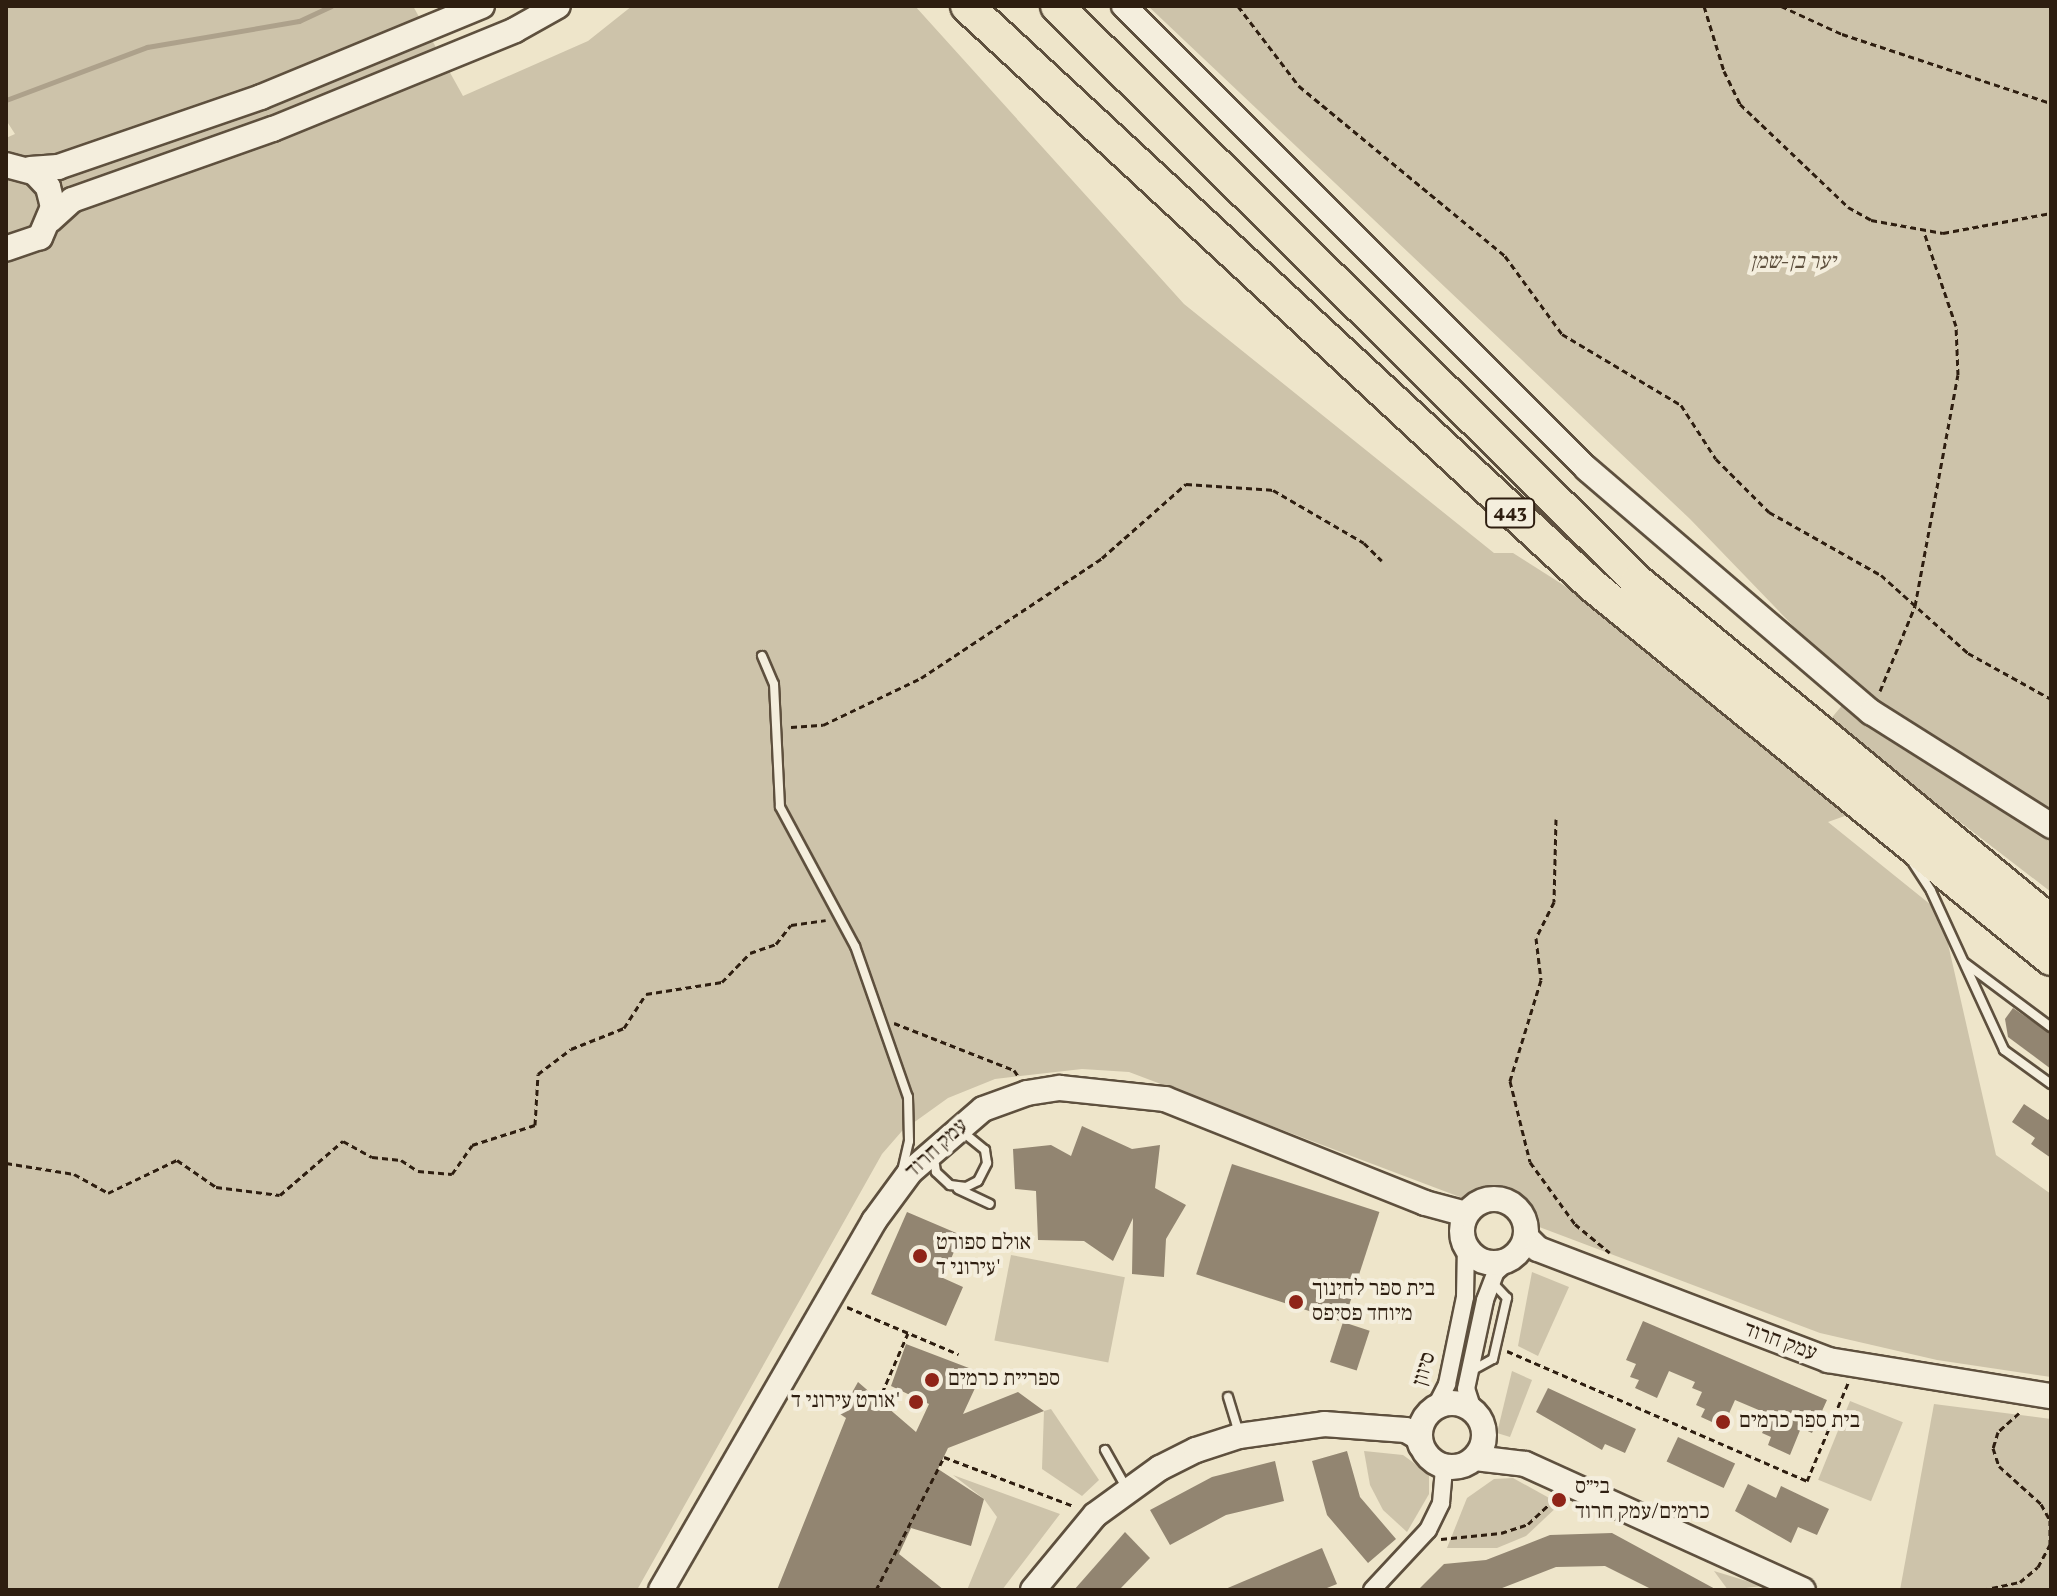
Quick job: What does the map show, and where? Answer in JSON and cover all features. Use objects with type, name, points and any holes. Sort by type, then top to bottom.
[{"type":"highway","name":"443","points":[[967,6],[1490,495],[1892,833],[2051,959]]},
{"type":"highway","name":"443","points":[[1057,6],[1637,581],[2051,922]]},
{"type":"street","points":[[16,164],[58,167],[247,102],[482,6]]},
{"type":"street","points":[[6,249],[30,244],[72,200],[273,129],[515,30],[558,6]]},
{"type":"street","points":[[1124,6],[1587,469],[1871,712],[2051,826]]},
{"type":"street","points":[[16,164],[50,193],[50,220]]},
{"type":"street","name":"עמק חרוד","points":[[661,1590],[898,1186],[944,1138],[983,1109],[1027,1093],[1107,1089],[1165,1099],[1425,1203],[1466,1214]]},
{"type":"street","points":[[1486,1200],[1505,1201],[1522,1215],[1526,1237],[1512,1258],[1482,1261],[1466,1246],[1466,1214],[1486,1200]]},
{"type":"street","name":"עמק חרוד","points":[[1526,1237],[1538,1249],[1800,1351],[1855,1367],[2048,1396]]},
{"type":"street","name":"סיוון","points":[[1435,1408],[1447,1384],[1465,1297],[1466,1246]]},
{"type":"street","name":"סיוון","points":[[1473,1410],[1466,1399],[1491,1282],[1512,1258]]},
{"type":"street","points":[[1421,1446],[1421,1424],[1435,1408],[1452,1403],[1473,1410],[1484,1429],[1475,1458]]},
{"type":"street","points":[[1033,1590],[1069,1541],[1128,1490],[1196,1450],[1239,1436],[1324,1424],[1381,1425],[1406,1430],[1418,1437],[1421,1446],[1444,1466]]},
{"type":"street","points":[[1444,1466],[1475,1458],[1525,1464],[1803,1590]]},
{"type":"street","points":[[1372,1590],[1422,1538],[1441,1503],[1444,1466]]},
{"type":"lane","points":[[762,656],[774,684],[780,807],[838,918],[884,1018],[908,1097],[909,1141],[898,1186]]},
{"type":"lane","points":[[1892,833],[1931,891],[2004,1050],[2051,1084]]},
{"type":"lane","points":[[1964,963],[2051,1027]]},
{"type":"lane","points":[[954,1187],[978,1181],[987,1163],[985,1150],[975,1137],[944,1138],[936,1172],[954,1187],[990,1204]]},
{"type":"lane","points":[[1470,1371],[1493,1359],[1507,1298],[1491,1282]]},
{"type":"lane","points":[[1228,1397],[1239,1436]]},
{"type":"lane","points":[[1105,1450],[1128,1490]]},
{"type":"path","points":[[1238,6],[1299,86],[1505,256],[1562,334],[1681,405],[1716,459],[1769,512],[1881,575],[1968,653],[2051,699]]},
{"type":"path","points":[[1704,6],[1724,71],[1750,115],[1848,207],[1871,220],[1943,233],[2051,213]]},
{"type":"path","points":[[1781,6],[1842,34],[2051,103]]},
{"type":"path","points":[[1871,712],[1915,606],[1958,375],[1956,326],[1924,232]]},
{"type":"path","points":[[775,728],[823,725],[921,678],[1102,558],[1186,484],[1273,490],[1364,543],[1382,561]]},
{"type":"path","points":[[1556,819],[1554,902],[1536,938],[1541,980],[1510,1081],[1530,1162],[1575,1224],[1611,1254],[1604,1275]]},
{"type":"path","points":[[6,1163],[74,1174],[108,1193],[177,1160],[216,1187],[280,1195],[343,1141],[372,1157],[401,1160],[418,1171],[452,1174],[472,1145],[535,1125],[538,1074],[571,1049],[624,1028],[646,994],[722,982],[750,953],[776,944],[791,925],[838,918]]},
{"type":"path","points":[[884,1018],[1014,1070],[1027,1093]]},
{"type":"path","points":[[829,1300],[958,1354]]},
{"type":"path","points":[[882,1393],[908,1333]]},
{"type":"path","points":[[1496,1346],[1807,1481],[1855,1367]]},
{"type":"path","points":[[1982,1590],[2020,1582],[2038,1567],[2051,1543],[2050,1520],[2041,1504],[1999,1466],[1993,1448],[2011,1418],[2048,1396]]},
{"type":"path","points":[[876,1590],[944,1457],[1071,1505]]},
{"type":"path","points":[[1422,1538],[1464,1540],[1528,1524],[1568,1483]]},
{"type":"green space","points":[[6,6],[413,6],[463,96],[588,41],[632,6],[915,6],[1184,304],[1494,553],[1513,553],[1598,607],[1655,661],[1853,813],[1828,822],[1941,913],[1996,1155],[2051,1194],[2051,1377],[1937,1360],[1820,1333],[1129,1072],[1082,1069],[995,1079],[948,1098],[902,1131],[882,1154],[637,1590],[6,1590],[6,138],[15,134],[6,120]]},
{"type":"green space","name":"יער בן-שמן","points":[[1148,6],[2051,6],[2051,892],[1829,721],[1855,690],[1690,519]]},
{"type":"green space","points":[[1011,1255],[1125,1277],[1108,1363],[994,1340]]},
{"type":"green space","points":[[1532,1272],[1569,1287],[1538,1356],[1518,1346]]},
{"type":"green space","points":[[1512,1371],[1532,1380],[1510,1437],[1497,1433]]},
{"type":"green space","points":[[1850,1401],[1903,1422],[1871,1501],[1818,1480]]},
{"type":"green space","points":[[1934,1404],[2051,1419],[2051,1590],[1900,1590]]},
{"type":"green space","points":[[1051,1409],[1099,1480],[1082,1496],[1042,1469],[1044,1411]]},
{"type":"green space","points":[[1364,1451],[1403,1455],[1429,1474],[1429,1494],[1407,1532],[1383,1510],[1370,1485]]},
{"type":"green space","points":[[953,1475],[1060,1514],[1002,1590],[967,1590],[997,1517],[984,1499]]},
{"type":"green space","points":[[1513,1478],[1560,1504],[1526,1536],[1497,1548],[1447,1548],[1467,1498],[1494,1479]]},
{"type":"green space","points":[[1714,1571],[1763,1586],[1728,1590]]},
{"type":"building","points":[[2013,1008],[2051,1034],[2051,1069],[2008,1037],[2005,1019]]},
{"type":"building","points":[[2024,1104],[2048,1120],[2051,1116],[2051,1158],[2031,1144],[2035,1138],[2012,1122]]},
{"type":"building","points":[[1082,1126],[1132,1149],[1160,1145],[1155,1188],[1186,1205],[1166,1239],[1164,1277],[1132,1274],[1133,1218],[1113,1261],[1084,1241],[1038,1240],[1036,1191],[1015,1189],[1013,1149],[1051,1145],[1071,1156]]},
{"type":"building","points":[[1232,1164],[1379,1212],[1344,1322],[1196,1274]]},
{"type":"building","name":"אולם ספורט עירוני ד'","points":[[907,1212],[961,1235],[943,1278],[963,1287],[946,1326],[871,1294]]},
{"type":"building","points":[[1643,1321],[1827,1400],[1812,1433],[1801,1428],[1790,1455],[1768,1445],[1771,1437],[1762,1433],[1768,1421],[1758,1416],[1761,1411],[1735,1400],[1723,1427],[1701,1417],[1705,1409],[1696,1405],[1702,1392],[1692,1388],[1695,1382],[1669,1371],[1657,1398],[1635,1388],[1639,1380],[1630,1377],[1636,1364],[1626,1360]]},
{"type":"building","points":[[1343,1322],[1370,1331],[1357,1371],[1330,1362]]},
{"type":"building","points":[[906,1344],[982,1373],[963,1414],[1018,1392],[1044,1411],[948,1448],[938,1469],[984,1499],[971,1546],[911,1528],[899,1554],[944,1590],[777,1590],[846,1418],[840,1414],[858,1382],[916,1432],[929,1404],[891,1386]]},
{"type":"building","points":[[1548,1388],[1636,1429],[1625,1453],[1605,1444],[1602,1450],[1536,1412]]},
{"type":"building","points":[[1678,1437],[1735,1464],[1724,1488],[1667,1461]]},
{"type":"building","points":[[1347,1451],[1360,1497],[1396,1539],[1368,1563],[1327,1515],[1312,1461]]},
{"type":"building","points":[[1275,1461],[1284,1501],[1226,1515],[1170,1545],[1150,1510],[1212,1477]]},
{"type":"building","points":[[1748,1484],[1776,1498],[1781,1486],[1829,1509],[1817,1535],[1798,1527],[1791,1543],[1735,1511]]},
{"type":"building","points":[[1125,1532],[1150,1558],[1119,1590],[1074,1590]]},
{"type":"building","points":[[1612,1533],[1717,1590],[1653,1590],[1605,1566],[1556,1567],[1497,1590],[1418,1590],[1444,1564],[1486,1560],[1550,1535]]},
{"type":"building","points":[[1322,1548],[1337,1584],[1322,1590],[1223,1590]]},
{"type":"waterway","points":[[6,100],[147,47],[299,21],[331,6]]},
{"type":"place","name":"אולם ספורט עירוני ד'","points":[[920,1256]]},
{"type":"place","name":"בית ספר לחינוך מיוחד פסיפס","points":[[1296,1302]]},
{"type":"place","name":"ספריית כרמים","points":[[932,1380]]},
{"type":"place","name":"אורט עירוני ד'","points":[[916,1402]]},
{"type":"place","name":"בית ספר כרמים","points":[[1723,1422]]},
{"type":"place","name":"בי״ס כרמים/עמק חרוד","points":[[1559,1500]]}]
